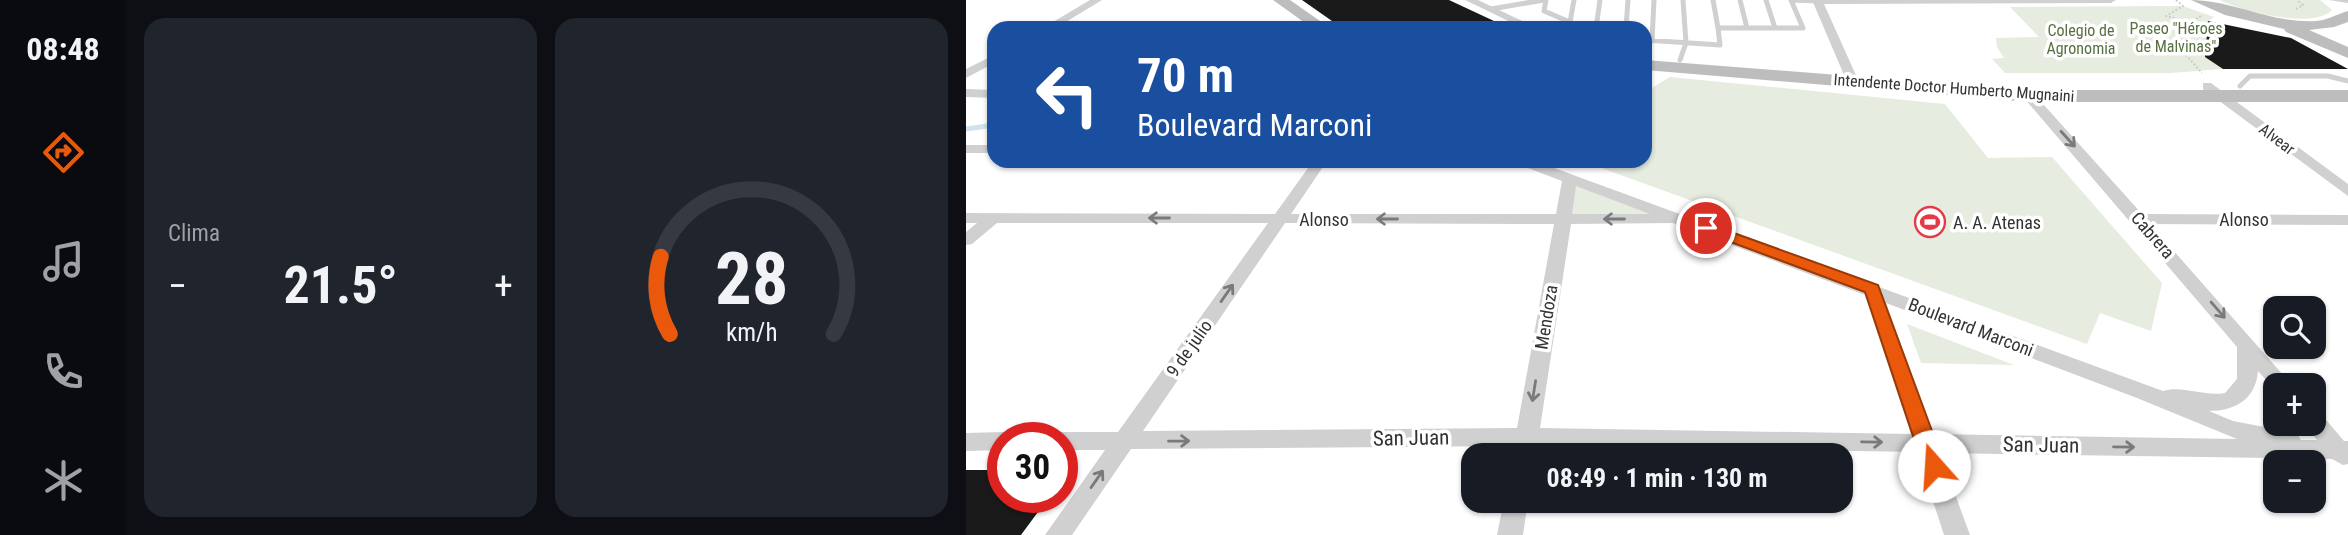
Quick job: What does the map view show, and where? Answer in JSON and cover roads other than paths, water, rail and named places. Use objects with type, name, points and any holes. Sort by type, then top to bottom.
[{"type":"main road","points":[[1261,0],[1291,21]]},
{"type":"main road","points":[[1280,0],[1312,21]]},
{"type":"main road","points":[[2260,20],[2309,25],[2346,20],[2346,8],[2333,0]]},
{"type":"main road","points":[[2190,3],[2307,34],[2348,53]]},
{"type":"main road","name":"Intendente Doctor Humberto Mugnaini","points":[[1652,47],[1852,78]]},
{"type":"main road","name":"Intendente Doctor Humberto Mugnaini","points":[[1652,65],[2026,92],[2213,91],[2348,96]]},
{"type":"main road","name":"Intendente Doctor Humberto Mugnaini","points":[[2213,91],[2240,86],[2348,84]]},
{"type":"street","points":[[1060,21],[1097,0]]},
{"type":"street","points":[[1470,0],[1517,21]]},
{"type":"street","points":[[1852,78],[1817,1],[2111,0]]},
{"type":"street","points":[[2333,0],[2348,0]]},
{"type":"street","points":[[966,74],[987,62]]},
{"type":"street","name":"Alvear","points":[[2213,91],[2348,191]]},
{"type":"street","name":"Cabrera","points":[[2026,92],[2140,219],[2272,373]]},
{"type":"street","points":[[966,93],[987,93]]},
{"type":"street","points":[[966,149],[987,149]]},
{"type":"street","name":"9 de julio","points":[[1058,535],[1315,168]]},
{"type":"street","name":"Boulevard Marconi","points":[[1541,168],[2144,392],[2230,429],[2345,454]]},
{"type":"street","name":"Mendoza","points":[[1525,443],[1570,179]]},
{"type":"street","name":"Alonso","points":[[966,218],[1682,219]]},
{"type":"street","points":[[966,240],[993,218]]},
{"type":"street","name":"Alonso","points":[[2140,219],[2348,220]]},
{"type":"street","points":[[1872,289],[1957,535]]},
{"type":"street","name":"Boulevard Marconi","points":[[2144,392],[2212,404],[2234,398],[2246,383],[2248,344]]},
{"type":"street","points":[[2326,434],[2345,454]]},
{"type":"street","name":"San Juan","points":[[1078,441],[1461,445]]},
{"type":"street","points":[[966,442],[987,442]]},
{"type":"street","name":"San Juan","points":[[1853,444],[2345,454]]},
{"type":"street","points":[[1510,535],[1514,513]]},
{"type":"lane","points":[[1491,9],[1545,0],[1544,11],[1568,21]]},
{"type":"lane","points":[[1570,21],[1574,0]]},
{"type":"lane","points":[[1597,21],[1600,0]]},
{"type":"lane","points":[[1626,21],[1628,0]]},
{"type":"lane","points":[[1651,21],[1654,0]]},
{"type":"lane","points":[[1683,0],[1683,51],[1720,45],[1713,0]]},
{"type":"lane","points":[[1740,0],[1747,28]]},
{"type":"lane","points":[[1766,0],[1776,28]]},
{"type":"lane","points":[[1718,28],[1803,27],[1791,0],[1817,1]]},
{"type":"waterway","points":[[966,129],[987,126]]},
{"type":"place","name":"A. A. Atenas","points":[[1930,222]]},
{"type":"park label","name":"Paseo \"Héroes de Malvinas\"","points":[[2176,37]]},
{"type":"park label","name":"Colegio de Agronomia","points":[[2081,39]]}]
